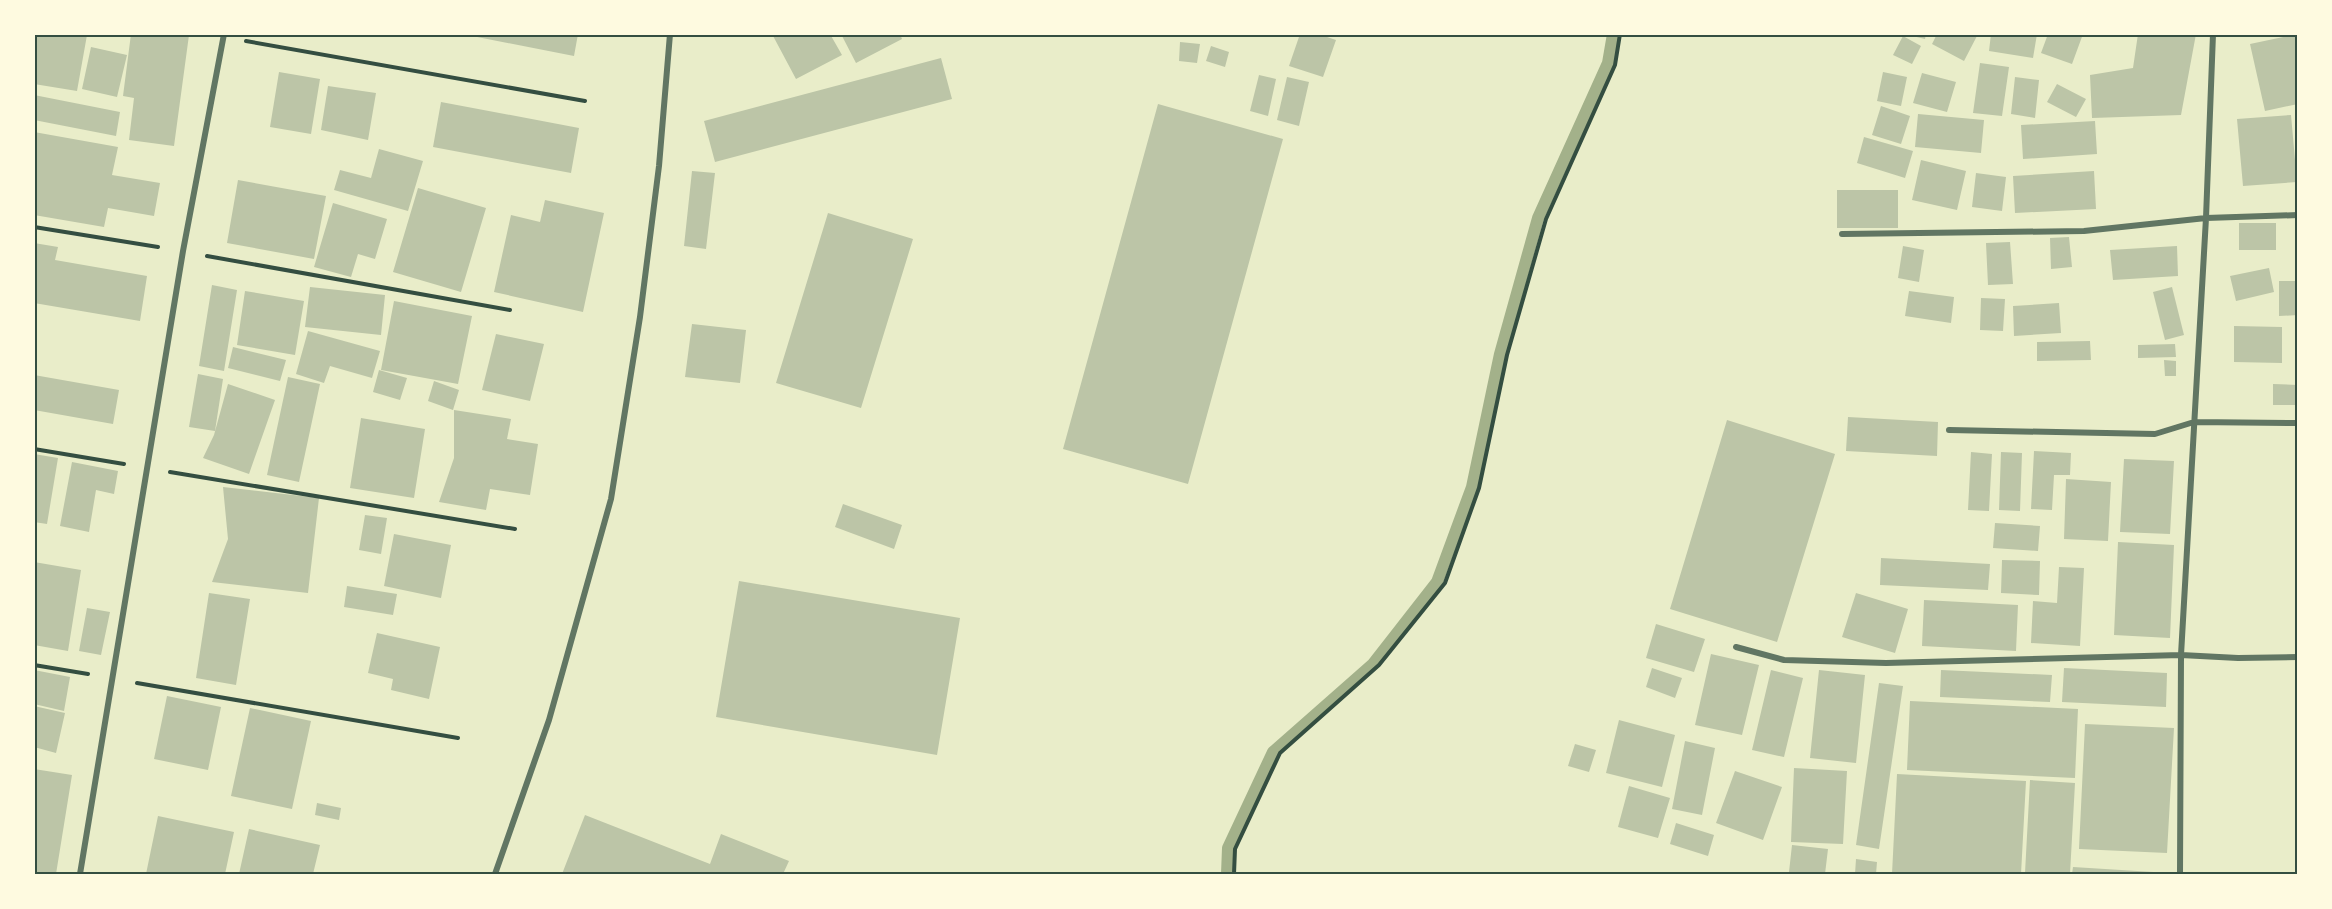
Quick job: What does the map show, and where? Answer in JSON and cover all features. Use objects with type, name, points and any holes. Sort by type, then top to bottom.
[{"type":"street","points":[[495,874],[549,720],[611,499],[640,317],[659,166],[670,34]]},
{"type":"street","points":[[2180,874],[2181,655],[2206,218],[2213,34]]},
{"type":"street","points":[[80,874],[183,251],[224,36]]},
{"type":"street","points":[[1842,234],[2084,231],[2206,218],[2298,215]]},
{"type":"street","points":[[1949,430],[2155,434],[2194,422],[2298,423]]},
{"type":"street","points":[[1736,647],[1784,660],[1886,663],[2181,655],[2238,658],[2298,657]]},
{"type":"path","points":[[1234,874],[1235,849],[1280,753],[1379,665],[1444,583],[1479,488],[1507,355],[1546,219],[1615,65],[1620,34]]},
{"type":"path","points":[[224,36],[585,101]]},
{"type":"path","points":[[34,227],[183,251],[510,310]]},
{"type":"path","points":[[34,449],[515,529]]},
{"type":"path","points":[[34,665],[459,738]]},
{"type":"building","points":[[34,34],[87,35],[77,91],[34,84]]},
{"type":"building","points":[[131,34],[189,35],[174,146],[129,140],[134,98],[123,96]]},
{"type":"building","points":[[462,34],[578,34],[574,56]]},
{"type":"building","points":[[772,34],[830,34],[842,55],[796,79]]},
{"type":"building","points":[[841,34],[900,34],[902,39],[856,63]]},
{"type":"building","points":[[1300,34],[1318,34],[1336,40],[1323,77],[1289,66]]},
{"type":"building","points":[[1904,34],[1926,34],[1925,39]]},
{"type":"building","points":[[1937,34],[1978,34],[1964,61],[1932,44]]},
{"type":"building","points":[[1991,34],[2037,34],[2033,58],[1989,51]]},
{"type":"building","points":[[2048,34],[2083,34],[2072,64],[2041,53]]},
{"type":"building","points":[[2138,34],[2196,34],[2181,115],[2092,118],[2090,75],[2133,68]]},
{"type":"building","points":[[2298,34],[2298,104],[2265,111],[2250,44]]},
{"type":"building","points":[[1903,36],[1921,46],[1912,64],[1893,55]]},
{"type":"building","points":[[1180,42],[1200,44],[1197,63],[1179,61]]},
{"type":"building","points":[[1211,46],[1229,52],[1225,67],[1206,61]]},
{"type":"building","points":[[91,47],[127,55],[117,97],[82,89]]},
{"type":"building","points":[[941,58],[952,99],[715,162],[704,121]]},
{"type":"building","points":[[1980,63],[2009,67],[2002,116],[1973,113]]},
{"type":"building","points":[[279,72],[320,79],[311,134],[270,127]]},
{"type":"building","points":[[1883,72],[1907,77],[1901,106],[1877,101]]},
{"type":"building","points":[[1922,73],[1956,82],[1947,112],[1913,103]]},
{"type":"building","points":[[1259,75],[1276,79],[1268,116],[1250,111]]},
{"type":"building","points":[[1287,77],[1309,82],[1299,126],[1277,120]]},
{"type":"building","points":[[2015,77],[2039,80],[2035,118],[2011,114]]},
{"type":"building","points":[[2057,84],[2086,99],[2076,117],[2047,102]]},
{"type":"building","points":[[328,86],[376,93],[368,140],[321,130]]},
{"type":"building","points":[[34,95],[120,112],[116,136],[34,120]]},
{"type":"building","points":[[441,102],[579,128],[571,173],[433,147]]},
{"type":"building","points":[[1158,104],[1283,139],[1188,484],[1063,449]]},
{"type":"building","points":[[1881,106],[1910,116],[1901,144],[1872,135]]},
{"type":"building","points":[[1918,114],[1984,120],[1981,153],[1915,147]]},
{"type":"building","points":[[2291,115],[2297,182],[2243,186],[2237,119]]},
{"type":"building","points":[[2095,121],[2097,154],[2023,159],[2021,125]]},
{"type":"building","points":[[34,132],[118,147],[112,175],[160,183],[154,216],[108,208],[104,227],[34,215]]},
{"type":"building","points":[[1864,137],[1913,151],[1905,178],[1857,163]]},
{"type":"building","points":[[379,149],[423,161],[408,211],[334,190],[340,170],[371,178]]},
{"type":"building","points":[[1921,160],[1966,171],[1957,210],[1912,200]]},
{"type":"building","points":[[692,171],[715,173],[706,249],[684,246]]},
{"type":"building","points":[[2094,171],[2096,209],[2015,213],[2013,176]]},
{"type":"building","points":[[1976,173],[2006,177],[2002,211],[1972,207]]},
{"type":"building","points":[[238,180],[326,196],[314,259],[227,243]]},
{"type":"building","points":[[418,188],[486,208],[461,292],[393,272]]},
{"type":"building","points":[[1837,190],[1898,190],[1898,228],[1837,228]]},
{"type":"building","points":[[545,200],[604,213],[583,312],[494,292],[511,215],[540,222]]},
{"type":"building","points":[[333,203],[387,219],[375,259],[358,254],[351,277],[314,267]]},
{"type":"building","points":[[828,213],[913,239],[861,408],[776,383]]},
{"type":"building","points":[[2239,223],[2276,223],[2276,250],[2239,250]]},
{"type":"building","points":[[2069,237],[2072,267],[2051,269],[2050,238]]},
{"type":"building","points":[[2010,242],[2013,284],[1988,285],[1986,243]]},
{"type":"building","points":[[34,243],[58,247],[55,260],[147,276],[140,321],[34,303]]},
{"type":"building","points":[[1903,246],[1924,250],[1919,282],[1898,278]]},
{"type":"building","points":[[2177,246],[2178,276],[2113,280],[2110,250]]},
{"type":"building","points":[[2269,268],[2274,292],[2236,301],[2230,276]]},
{"type":"building","points":[[2279,281],[2298,281],[2298,315],[2279,316]]},
{"type":"building","points":[[212,285],[237,290],[224,371],[199,366]]},
{"type":"building","points":[[310,287],[385,295],[381,335],[305,327]]},
{"type":"building","points":[[2172,287],[2184,335],[2165,340],[2153,292]]},
{"type":"building","points":[[245,291],[304,301],[295,355],[237,345]]},
{"type":"building","points":[[1909,291],[1954,297],[1951,323],[1905,316]]},
{"type":"building","points":[[1981,298],[2005,299],[2003,331],[1980,330]]},
{"type":"building","points":[[394,301],[472,316],[458,384],[381,370]]},
{"type":"building","points":[[2059,303],[2061,333],[2014,336],[2013,306]]},
{"type":"building","points":[[692,324],[746,330],[740,383],[685,377]]},
{"type":"building","points":[[2234,326],[2282,327],[2282,363],[2234,362]]},
{"type":"building","points":[[308,331],[380,351],[372,378],[330,366],[324,383],[296,374]]},
{"type":"building","points":[[496,334],[544,344],[530,401],[482,390]]},
{"type":"building","points":[[2090,341],[2091,360],[2037,361],[2037,342]]},
{"type":"building","points":[[2175,344],[2176,357],[2138,358],[2138,345]]},
{"type":"building","points":[[233,347],[286,360],[280,381],[228,368]]},
{"type":"building","points":[[2164,360],[2176,361],[2176,376],[2165,376]]},
{"type":"building","points":[[379,370],[407,378],[400,400],[373,392]]},
{"type":"building","points":[[198,374],[223,379],[215,431],[189,427]]},
{"type":"building","points":[[34,375],[119,390],[113,424],[34,410]]},
{"type":"building","points":[[288,377],[320,384],[299,482],[267,475]]},
{"type":"building","points":[[434,381],[459,390],[453,410],[428,401]]},
{"type":"building","points":[[228,384],[275,400],[249,474],[203,458],[214,435]]},
{"type":"building","points":[[2273,384],[2298,385],[2298,405],[2273,405]]},
{"type":"building","points":[[454,410],[511,419],[507,439],[538,444],[530,495],[490,489],[486,510],[439,502],[454,458]]},
{"type":"building","points":[[1848,417],[1938,422],[1937,456],[1846,451]]},
{"type":"building","points":[[361,418],[425,429],[414,498],[350,488]]},
{"type":"building","points":[[1727,420],[1835,454],[1777,642],[1670,609]]},
{"type":"building","points":[[2034,451],[2071,453],[2070,475],[2054,475],[2052,510],[2031,509]]},
{"type":"building","points":[[1971,452],[1992,454],[1989,511],[1968,510]]},
{"type":"building","points":[[2001,452],[2022,453],[2020,511],[1999,510]]},
{"type":"building","points":[[34,454],[58,458],[47,524],[34,522]]},
{"type":"building","points":[[2124,459],[2174,461],[2170,534],[2120,532]]},
{"type":"building","points":[[72,462],[118,471],[114,494],[96,490],[89,532],[60,526]]},
{"type":"building","points":[[2066,479],[2111,482],[2108,541],[2064,539]]},
{"type":"building","points":[[223,487],[319,498],[308,593],[212,582],[228,539]]},
{"type":"building","points":[[843,504],[902,525],[894,549],[835,527]]},
{"type":"building","points":[[365,515],[387,518],[381,554],[359,550]]},
{"type":"building","points":[[1995,523],[2040,526],[2038,551],[1993,548]]},
{"type":"building","points":[[394,534],[451,545],[441,598],[384,586]]},
{"type":"building","points":[[2118,542],[2174,545],[2170,638],[2114,635]]},
{"type":"building","points":[[1881,558],[1990,564],[1988,590],[1880,585]]},
{"type":"building","points":[[2002,560],[2040,561],[2039,595],[2001,593]]},
{"type":"building","points":[[34,562],[81,570],[68,651],[34,645]]},
{"type":"building","points":[[2059,567],[2084,568],[2080,646],[2031,643],[2033,601],[2057,603]]},
{"type":"building","points":[[739,581],[960,618],[937,755],[716,717]]},
{"type":"building","points":[[347,586],[397,594],[393,615],[344,607]]},
{"type":"building","points":[[209,593],[250,599],[236,685],[196,678]]},
{"type":"building","points":[[1856,593],[1908,609],[1895,653],[1842,637]]},
{"type":"building","points":[[1924,600],[2018,605],[2016,651],[1922,646]]},
{"type":"building","points":[[87,608],[110,612],[101,655],[79,651]]},
{"type":"building","points":[[1656,624],[1705,639],[1694,672],[1646,658]]},
{"type":"building","points":[[377,633],[440,647],[429,699],[391,690],[393,679],[368,673]]},
{"type":"building","points":[[1711,654],[1759,665],[1742,735],[1695,725]]},
{"type":"building","points":[[1652,668],[1682,678],[1675,698],[1646,687]]},
{"type":"building","points":[[2064,668],[2167,673],[2166,707],[2062,702]]},
{"type":"building","points":[[34,670],[70,677],[64,711],[34,704]]},
{"type":"building","points":[[1771,670],[1803,678],[1784,757],[1752,750]]},
{"type":"building","points":[[1819,670],[1865,675],[1856,763],[1810,758]]},
{"type":"building","points":[[1941,670],[2052,675],[2050,702],[1940,697]]},
{"type":"building","points":[[1879,683],[1903,686],[1879,849],[1856,845]]},
{"type":"building","points":[[167,696],[221,707],[208,770],[154,759]]},
{"type":"building","points":[[1910,701],[2078,709],[2075,778],[1907,770]]},
{"type":"building","points":[[34,706],[65,713],[56,753],[34,747]]},
{"type":"building","points":[[250,708],[311,721],[292,809],[231,796]]},
{"type":"building","points":[[1619,720],[1675,735],[1662,787],[1606,773]]},
{"type":"building","points":[[2085,724],[2174,728],[2167,853],[2079,849]]},
{"type":"building","points":[[1685,741],[1715,748],[1702,815],[1672,809]]},
{"type":"building","points":[[1575,744],[1596,750],[1589,772],[1568,766]]},
{"type":"building","points":[[1794,768],[1847,771],[1843,844],[1791,842]]},
{"type":"building","points":[[34,769],[72,775],[56,874],[34,873]]},
{"type":"building","points":[[1735,771],[1782,787],[1763,840],[1716,823]]},
{"type":"building","points":[[1897,774],[2026,781],[2021,874],[1892,874]]},
{"type":"building","points":[[2030,780],[2075,783],[2070,874],[2025,873]]},
{"type":"building","points":[[1629,786],[1670,798],[1658,838],[1618,827]]},
{"type":"building","points":[[317,803],[341,808],[339,820],[315,815]]},
{"type":"building","points":[[585,815],[710,864],[721,834],[789,861],[783,874],[562,874]]},
{"type":"building","points":[[158,816],[234,832],[225,874],[146,874]]},
{"type":"building","points":[[1676,823],[1714,835],[1708,856],[1670,844]]},
{"type":"building","points":[[249,829],[320,845],[313,874],[239,874]]},
{"type":"building","points":[[1792,845],[1828,849],[1825,874],[1789,872]]},
{"type":"building","points":[[1856,859],[1877,862],[1876,874],[1855,874]]},
{"type":"building","points":[[2073,867],[2169,873],[2169,874],[2072,874]]},
{"type":"waterway","points":[[1227,874],[1228,848],[1273,752],[1373,664],[1437,582],[1472,487],[1500,354],[1538,218],[1608,63],[1613,34]]}]
